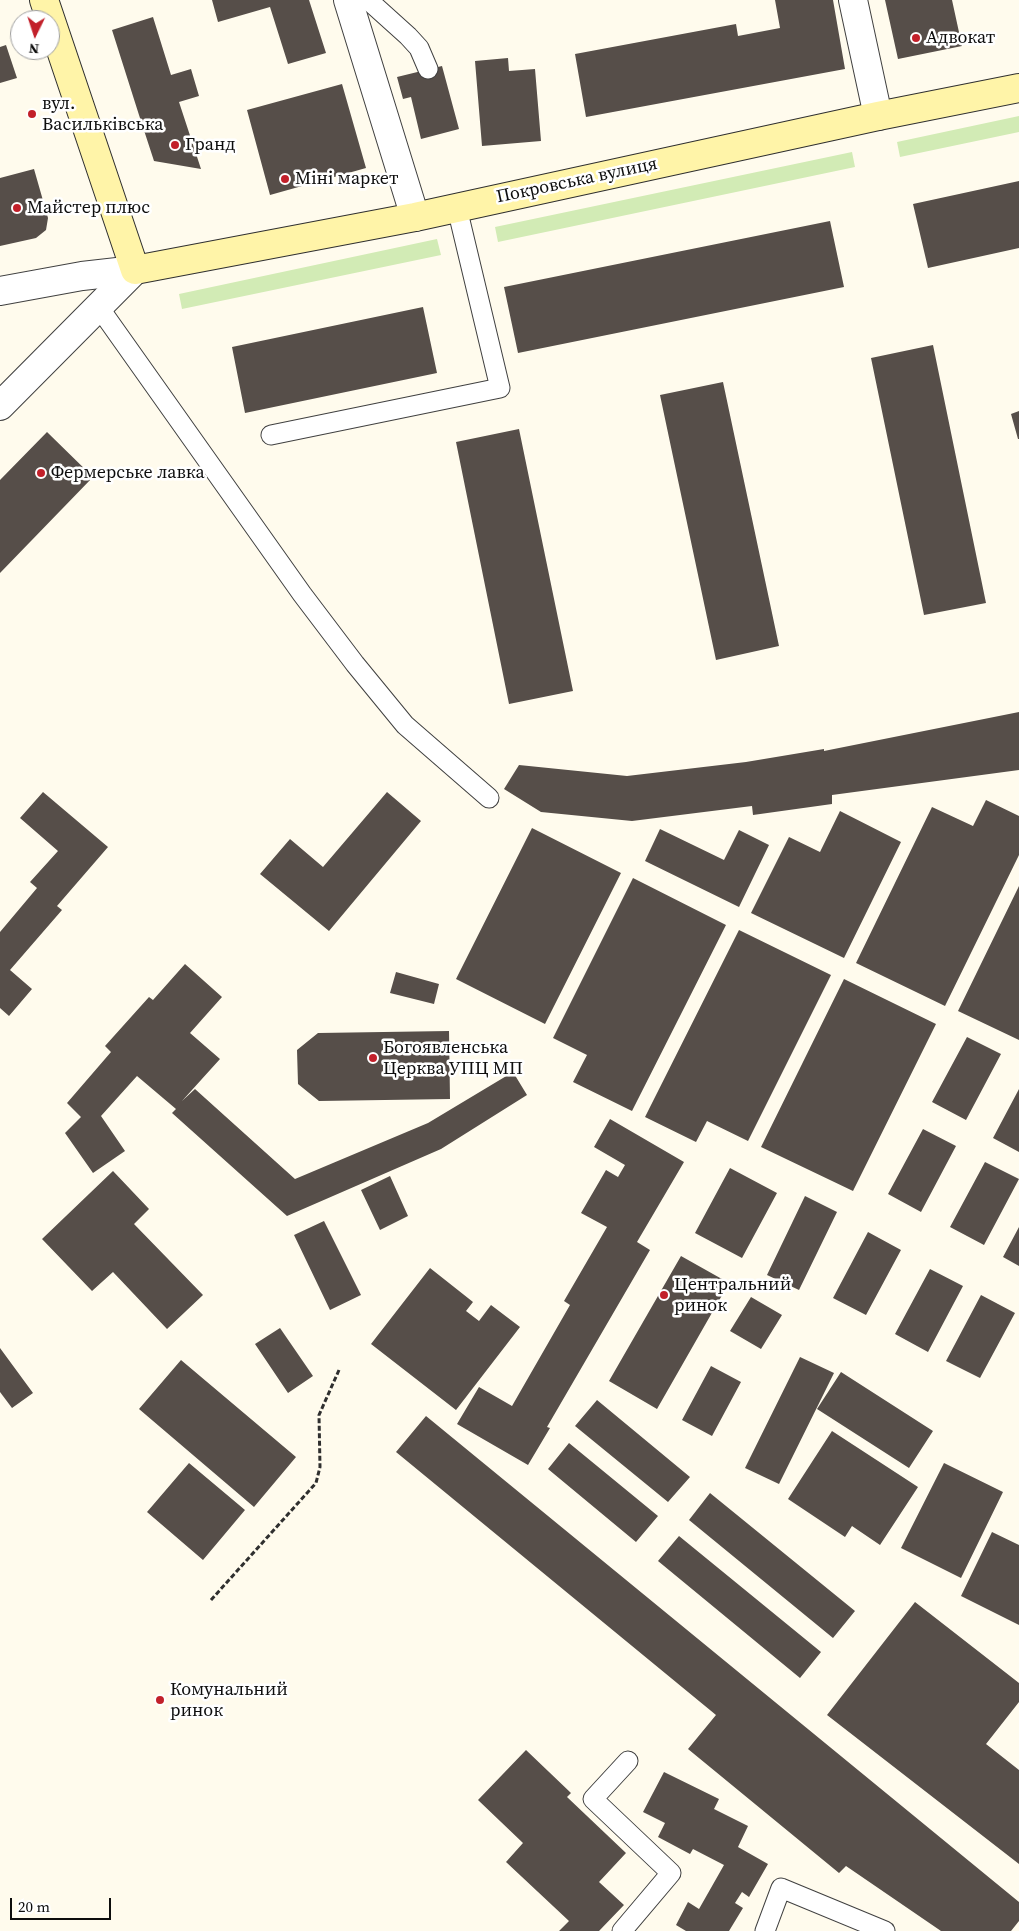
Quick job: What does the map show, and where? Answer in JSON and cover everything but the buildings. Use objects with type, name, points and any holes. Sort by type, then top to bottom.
[{"type":"main road","points":[[44,0],[135,270]]},
{"type":"main road","name":"Покровська вулиця","points":[[135,270],[414,217],[878,116],[1019,88]]},
{"type":"street","points":[[348,0],[414,217]]},
{"type":"street","points":[[853,0],[878,116]]},
{"type":"street","name":"Покровська вулиця","points":[[0,291],[73,278],[135,270]]},
{"type":"street","points":[[0,406],[135,270]]},
{"type":"lane","points":[[368,0],[419,48],[428,69]]},
{"type":"lane","points":[[271,435],[500,388],[457,208]]},
{"type":"lane","points":[[98,306],[302,594],[355,664],[405,725],[489,798]]},
{"type":"lane","points":[[622,1931],[671,1873],[593,1799],[628,1761]]},
{"type":"lane","points":[[765,1931],[781,1888],[885,1931]]},
{"type":"path","points":[[211,1600],[316,1483],[320,1467],[319,1415],[339,1370]]},
{"type":"green space","points":[[1019,116],[1019,132],[900,157],[897,142]]},
{"type":"green space","points":[[852,152],[855,167],[498,242],[495,227]]},
{"type":"green space","points":[[437,239],[441,255],[182,309],[179,294]]},
{"type":"place","name":"Адвокат","points":[[916,38]]},
{"type":"place","name":"вул. Васильківська","points":[[32,114]]},
{"type":"place","name":"Гранд","points":[[175,145]]},
{"type":"place","name":"Міні маркет","points":[[285,179]]},
{"type":"place","name":"Майстер плюс","points":[[17,208]]},
{"type":"place","name":"Фермерське лавка","points":[[41,473]]},
{"type":"place","name":"Богоявленська Церква УПЦ МП","points":[[373,1058]]},
{"type":"place","name":"Центральний ринок","points":[[664,1295]]},
{"type":"place","name":"Комунальний ринок","points":[[160,1700]]}]
